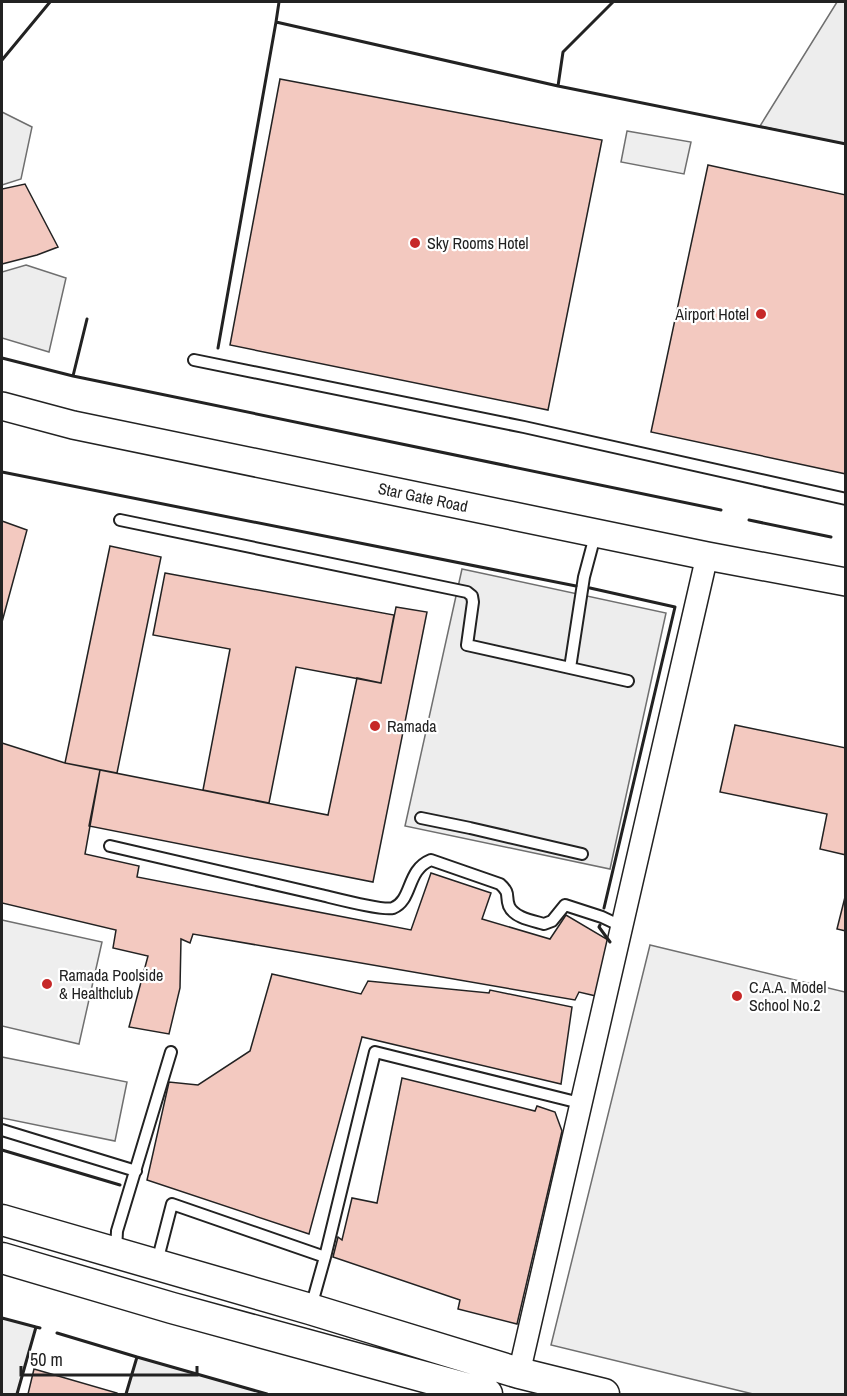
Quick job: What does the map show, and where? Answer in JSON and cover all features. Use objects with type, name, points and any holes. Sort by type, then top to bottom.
[{"type":"main road","points":[[2,1220],[310,1309],[519,1373],[604,1395]]},
{"type":"main road","points":[[105,1288],[116,1253]]},
{"type":"main road","points":[[2,1258],[487,1395]]},
{"type":"main road","points":[[372,1363],[383,1332]]},
{"type":"street","name":"Star Gate Road","points":[[2,406],[73,425],[707,556],[846,582]]},
{"type":"street","points":[[519,1373],[707,556]]},
{"type":"lane","points":[[194,360],[524,427],[846,499]]},
{"type":"lane","points":[[120,520],[467,592],[473,602],[467,645],[628,681]]},
{"type":"lane","points":[[570,668],[584,577],[596,532]]},
{"type":"lane","points":[[421,818],[582,854]]},
{"type":"lane","points":[[110,846],[350,902],[391,909],[405,897],[422,864],[431,860],[500,884],[507,890],[509,906],[516,915],[544,924],[552,921],[565,905],[621,926]]},
{"type":"lane","points":[[116,1253],[117,1230],[171,1053]]},
{"type":"lane","points":[[310,1309],[326,1257],[375,1053],[580,1103]]},
{"type":"lane","points":[[2,1130],[136,1171]]},
{"type":"lane","points":[[157,1265],[172,1204],[326,1257]]},
{"type":"shaded area","points":[[837,2],[845,2],[845,144],[760,126]]},
{"type":"shaded area","points":[[2,112],[32,127],[21,179],[2,185]]},
{"type":"shaded area","points":[[627,131],[691,142],[684,174],[621,162]]},
{"type":"shaded area","points":[[26,265],[66,278],[49,352],[2,338],[2,272]]},
{"type":"shaded area","points":[[462,569],[666,613],[610,869],[405,826]]},
{"type":"shaded area","name":"Ramada Poolside & Healthclub","points":[[2,920],[102,942],[79,1044],[2,1026]]},
{"type":"shaded area","name":"C.A.A. Model School No.2","points":[[650,945],[845,992],[845,1394],[753,1394],[551,1345]]},
{"type":"shaded area","points":[[2,1057],[127,1082],[115,1141],[2,1118]]},
{"type":"shaded area","points":[[2,1318],[36,1327],[17,1394],[2,1394]]},
{"type":"shaded area","points":[[137,1357],[267,1394],[126,1394]]},
{"type":"building","name":"Sky Rooms Hotel","points":[[280,79],[602,140],[548,410],[230,345]]},
{"type":"building","name":"Airport Hotel","points":[[708,165],[846,195],[846,474],[651,432]]},
{"type":"building","points":[[25,184],[58,247],[2,264],[2,189]]},
{"type":"building","points":[[2,521],[27,530],[2,622]]},
{"type":"building","points":[[110,546],[161,557],[117,773],[65,763]]},
{"type":"building","name":"Ramada","points":[[165,573],[394,615],[381,683],[296,667],[269,803],[203,790],[230,649],[153,635]]},
{"type":"building","name":"Ramada","points":[[396,607],[427,612],[373,882],[89,826],[100,770],[328,815],[357,678],[381,683]]},
{"type":"building","points":[[735,725],[846,748],[846,855],[820,849],[827,814],[720,792]]},
{"type":"building","points":[[2,743],[65,763],[100,770],[85,854],[139,866],[137,877],[411,930],[431,873],[491,893],[482,919],[550,939],[566,915],[610,941],[596,996],[579,992],[575,1000],[193,934],[190,943],[181,939],[180,988],[169,1034],[129,1027],[148,956],[113,948],[116,930],[2,903]]},
{"type":"building","points":[[846,897],[846,931],[837,929]]},
{"type":"building","points":[[272,974],[361,994],[368,981],[489,993],[490,990],[572,1007],[561,1084],[362,1037],[309,1234],[147,1180],[169,1082],[198,1085],[250,1051]]},
{"type":"building","points":[[402,1078],[535,1111],[537,1106],[555,1112],[562,1131],[517,1324],[458,1309],[460,1300],[333,1257],[338,1237],[342,1240],[352,1198],[377,1203]]},
{"type":"building","points":[[34,1369],[117,1393],[117,1394],[28,1394]]},
{"type":"wall","points":[[2,60],[50,2]]},
{"type":"wall","points":[[279,2],[276,22],[558,86],[846,144]]},
{"type":"wall","points":[[558,86],[563,52],[613,2]]},
{"type":"wall","points":[[218,348],[276,22]]},
{"type":"wall","points":[[73,376],[87,319]]},
{"type":"wall","points":[[2,358],[73,376],[721,510]]},
{"type":"wall","points":[[2,472],[576,586]]},
{"type":"wall","points":[[749,520],[831,537]]},
{"type":"wall","points":[[590,588],[675,607],[604,908]]},
{"type":"wall","points":[[600,925],[599,927],[610,942]]},
{"type":"wall","points":[[2,1150],[120,1185]]},
{"type":"wall","points":[[2,1318],[36,1327]]},
{"type":"wall","points":[[17,1394],[36,1327],[40,1328]]},
{"type":"wall","points":[[57,1333],[137,1357],[126,1394]]},
{"type":"wall","points":[[137,1357],[267,1394]]},
{"type":"place","name":"Sky Rooms Hotel","points":[[415,243]]},
{"type":"place","name":"Airport Hotel","points":[[761,314]]},
{"type":"place","name":"Ramada","points":[[375,726]]},
{"type":"place","name":"Ramada Poolside & Healthclub","points":[[47,984]]},
{"type":"place","name":"C.A.A. Model School No.2","points":[[737,996]]}]
